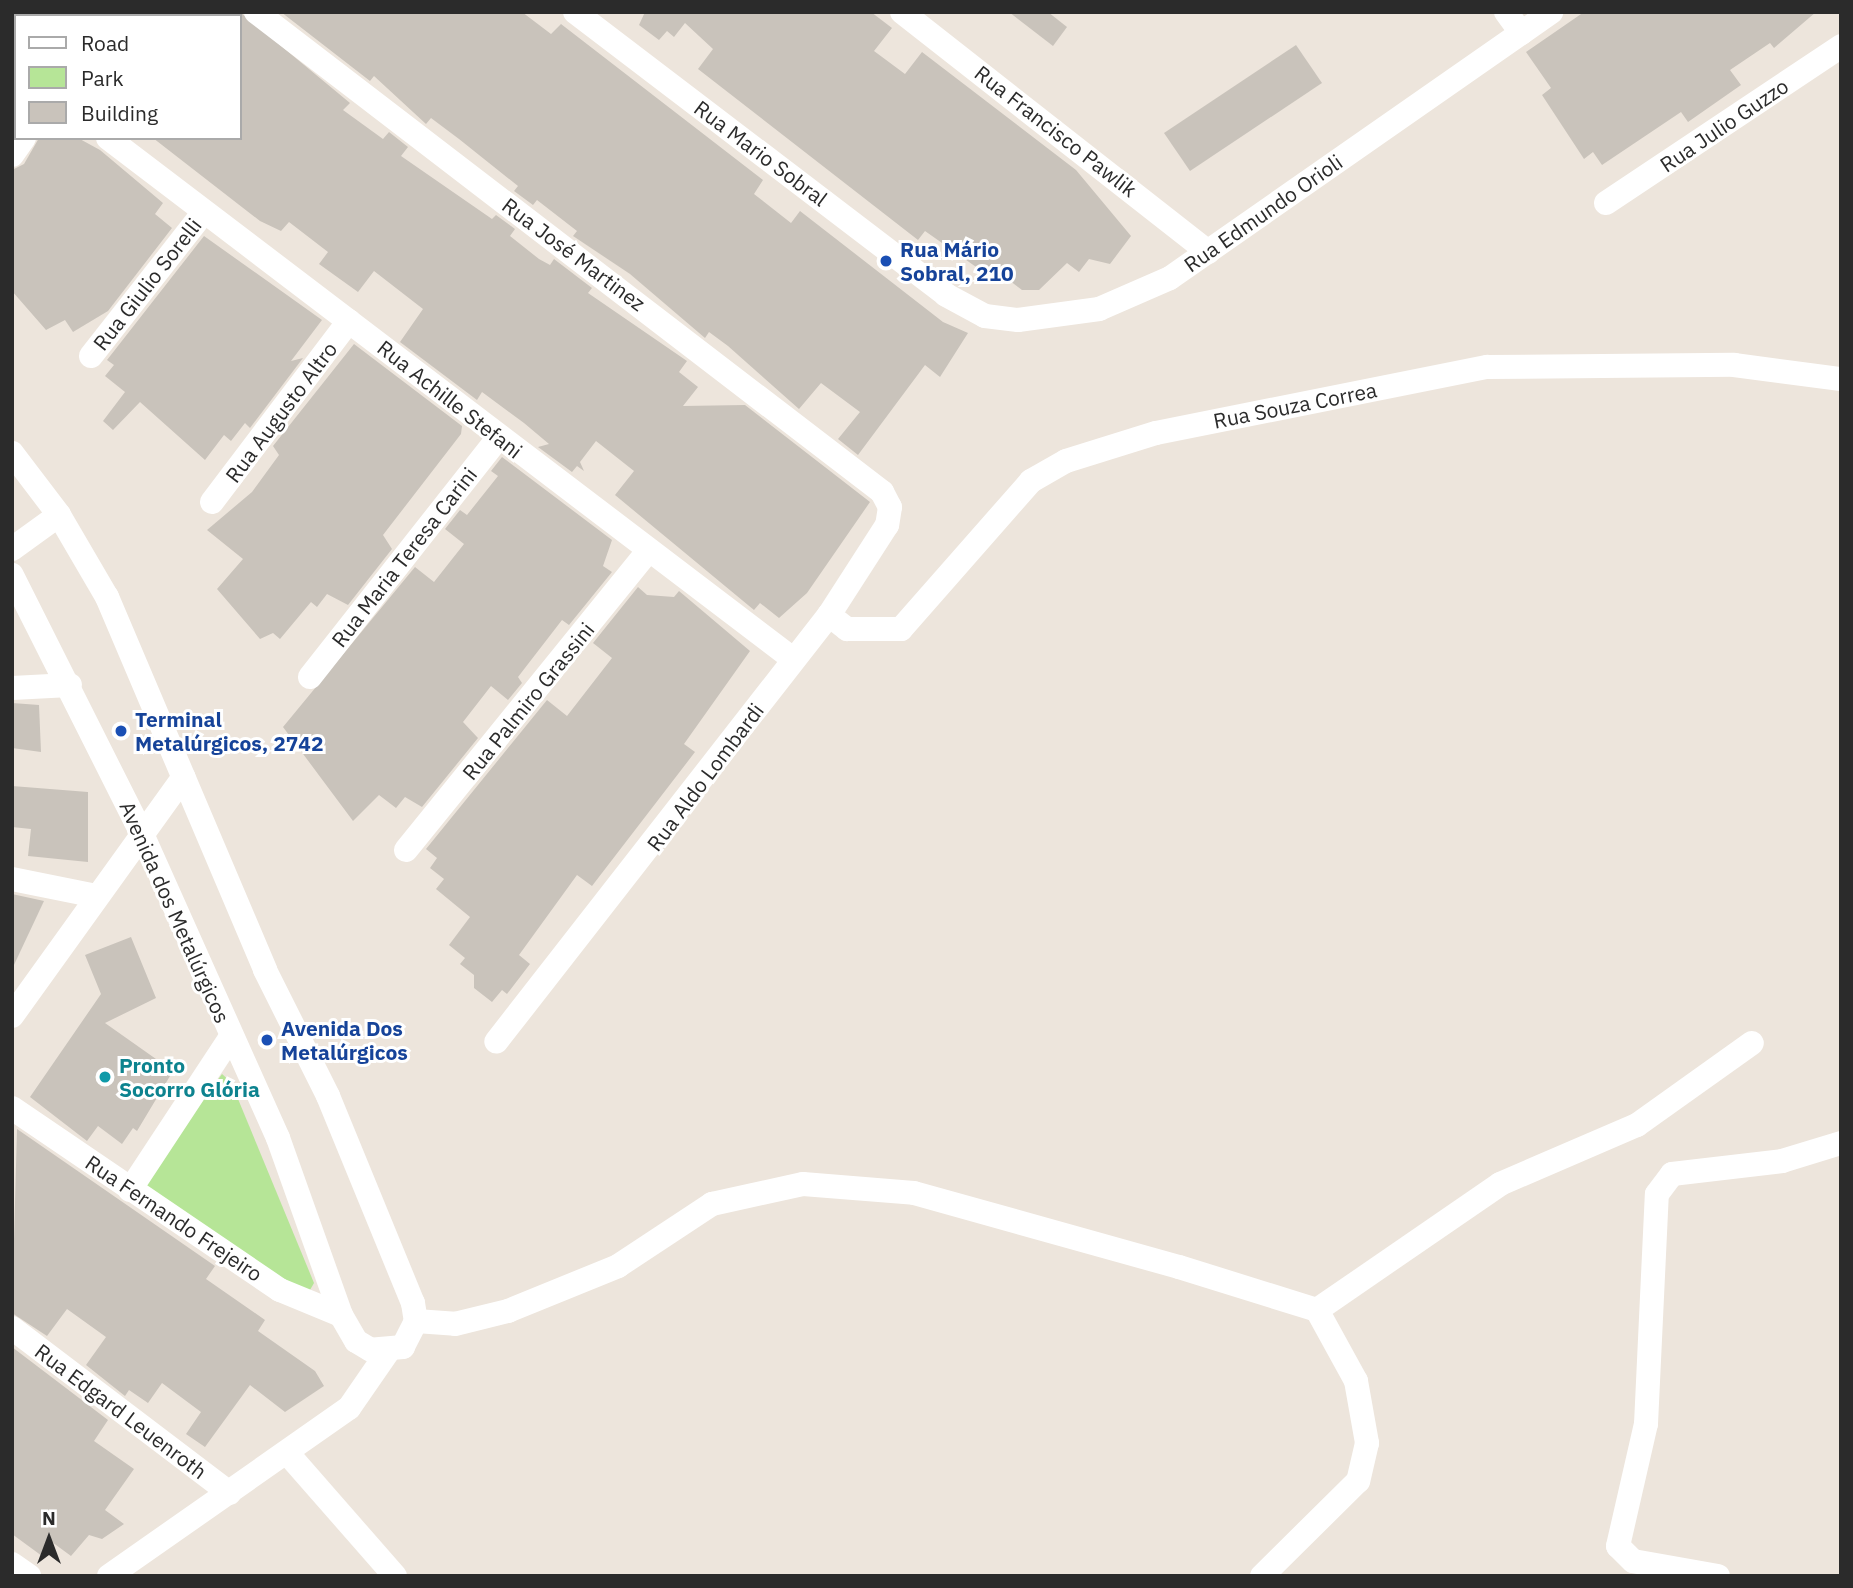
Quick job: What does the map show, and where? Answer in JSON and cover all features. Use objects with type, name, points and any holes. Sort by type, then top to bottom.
[{"type":"street","name":"Rua José Martinez","points":[[256,12],[888,500]]},
{"type":"street","name":"Rua Mario Sobral","points":[[575,12],[946,295]]},
{"type":"street","name":"Rua Francisco Pawlik","points":[[902,12],[1208,252]]},
{"type":"street","points":[[1506,12],[1521,33]]},
{"type":"street","name":"Rua Edmundo Orioli","points":[[946,295],[985,316],[1063,316],[1134,298],[1208,252],[1551,12]]},
{"type":"street","name":"Rua Julio Guzzo","points":[[1606,203],[1841,46]]},
{"type":"street","points":[[12,155],[23,140]]},
{"type":"street","name":"Rua Achille Stefani","points":[[111,140],[203,213],[793,659]]},
{"type":"street","name":"Rua Giulio Sorelli","points":[[90,356],[203,213]]},
{"type":"street","name":"Rua Augusto Altro","points":[[212,502],[349,321]]},
{"type":"street","name":"Rua Souza Correa","points":[[830,615],[847,629],[901,629],[1031,481],[1066,461],[1156,433],[1487,368],[1734,365],[1841,379]]},
{"type":"street","name":"Rua Maria Teresa Carini","points":[[310,677],[499,437]]},
{"type":"street","points":[[12,453],[60,515],[107,597],[265,970],[328,1096],[416,1321],[412,1337],[387,1353],[361,1396],[289,1455],[109,1576]]},
{"type":"street","name":"Rua Aldo Lombardi","points":[[496,1042],[686,806],[793,659],[830,615],[887,525],[888,500]]},
{"type":"street","points":[[12,549],[60,515]]},
{"type":"street","name":"Rua Palmiro Grassini","points":[[406,850],[649,550]]},
{"type":"street","name":"Avenida dos Metalúrgicos","points":[[12,575],[70,685],[141,832],[278,1138],[341,1315],[356,1341],[387,1353]]},
{"type":"street","points":[[12,688],[70,685]]},
{"type":"street","points":[[12,1016],[141,832],[184,777]]},
{"type":"street","points":[[12,878],[96,896]]},
{"type":"street","points":[[130,1190],[231,1037]]},
{"type":"street","points":[[1317,1310],[1500,1184],[1637,1125],[1752,1043]]},
{"type":"street","name":"Rua Fernando Frejeiro","points":[[12,1108],[280,1290],[341,1315]]},
{"type":"street","points":[[1718,1576],[1633,1561],[1618,1546],[1646,1424],[1657,1194],[1672,1174],[1782,1161],[1841,1143]]},
{"type":"street","points":[[416,1321],[455,1324],[509,1311],[618,1266],[671,1226],[739,1194],[803,1184],[914,1193],[1317,1310],[1356,1381],[1365,1415],[1364,1461],[1358,1480],[1335,1510],[1262,1576]]},
{"type":"street","name":"Rua Edgard Leuenroth","points":[[12,1328],[229,1493]]},
{"type":"street","points":[[289,1455],[395,1576]]},
{"type":"street","points":[[12,1564],[29,1576]]},
{"type":"green space","points":[[222,1074],[231,1082],[314,1283],[310,1290],[303,1292],[138,1190]]},
{"type":"building","points":[[281,12],[522,12],[551,34],[561,24],[763,180],[754,194],[791,223],[800,211],[943,322],[968,333],[940,377],[925,365],[858,455],[838,439],[860,412],[821,383],[799,409],[728,346],[709,332],[705,338],[630,274],[573,236],[577,231],[537,200],[533,205],[514,191],[518,186],[459,139],[431,118],[426,124],[374,76],[370,81]]},
{"type":"building","points":[[645,12],[871,12],[892,28],[874,51],[905,74],[922,52],[1076,170],[1131,236],[1110,264],[1089,259],[1079,272],[1067,263],[1039,290],[1022,290],[1001,274],[996,281],[925,231],[918,240],[698,69],[713,49],[685,23],[674,37],[667,31],[659,40],[639,25]]},
{"type":"building","points":[[1009,12],[1048,12],[1067,27],[1053,46]]},
{"type":"building","points":[[1584,12],[1816,12],[1774,48],[1770,43],[1730,70],[1741,85],[1688,122],[1681,112],[1602,165],[1593,152],[1584,159],[1542,95],[1551,88],[1526,52]]},
{"type":"building","points":[[240,14],[350,103],[343,110],[383,139],[389,132],[408,147],[401,156],[492,219],[496,215],[515,229],[510,236],[539,259],[550,265],[554,259],[592,288],[588,293],[687,361],[679,372],[698,387],[683,406],[745,405],[870,502],[807,593],[779,618],[760,603],[754,610],[615,495],[634,471],[596,441],[580,462],[584,471],[577,466],[572,472],[538,447],[549,444],[524,423],[482,392],[477,400],[400,342],[423,309],[374,271],[358,292],[319,264],[328,252],[289,222],[281,231],[260,221],[156,140],[242,140]]},
{"type":"building","points":[[1296,45],[1322,83],[1190,171],[1164,133]]},
{"type":"building","points":[[38,140],[82,140],[100,150],[163,203],[155,214],[172,228],[108,311],[73,332],[65,320],[46,330],[12,291],[12,170],[24,164]]},
{"type":"building","points":[[204,236],[322,320],[291,361],[303,358],[250,428],[245,423],[231,441],[224,435],[205,460],[140,402],[113,430],[103,421],[125,392],[105,376],[114,365],[107,360]]},
{"type":"building","points":[[354,344],[462,426],[461,434],[383,535],[392,549],[348,605],[327,594],[317,607],[311,602],[280,639],[273,633],[260,639],[217,589],[243,559],[207,530],[252,492],[279,455],[273,446]]},
{"type":"building","points":[[502,457],[612,540],[603,566],[612,572],[569,625],[562,620],[518,677],[522,683],[508,700],[491,686],[463,722],[478,738],[422,807],[405,797],[396,808],[379,795],[353,821],[283,727],[415,567],[434,582],[464,544],[445,529],[460,510],[467,515],[498,476],[491,471]]},
{"type":"building","points":[[638,587],[647,595],[674,597],[679,591],[750,651],[684,744],[695,752],[592,886],[577,875],[519,955],[530,964],[507,994],[502,990],[492,1002],[474,988],[474,975],[460,964],[465,958],[449,945],[470,917],[436,889],[444,879],[430,868],[437,858],[426,849],[547,700],[567,716],[612,658],[593,643]]},
{"type":"building","points":[[12,703],[39,705],[41,752],[12,748]]},
{"type":"building","points":[[12,786],[88,792],[88,862],[28,856],[31,829],[12,827]]},
{"type":"building","points":[[12,894],[44,901],[13,967],[12,967]]},
{"type":"building","name":"Pronto Socorro Glória","points":[[131,937],[156,998],[105,1023],[173,1071],[137,1131],[133,1128],[122,1144],[98,1126],[87,1141],[30,1097],[101,994],[85,955]]},
{"type":"building","points":[[17,1129],[215,1266],[206,1279],[265,1320],[258,1331],[315,1371],[324,1386],[285,1412],[250,1385],[205,1447],[186,1434],[201,1412],[162,1383],[148,1403],[129,1390],[125,1396],[86,1365],[106,1337],[67,1309],[47,1336],[12,1313]]},
{"type":"building","points":[[12,1347],[108,1420],[94,1441],[134,1469],[105,1510],[124,1524],[102,1539],[89,1535],[71,1556],[52,1542],[42,1556],[12,1534]]},
{"type":"place","name":"Rua Mário Sobral, 210","points":[[886,261]]},
{"type":"place","name":"Terminal Metalúrgicos, 2742","points":[[121,731]]},
{"type":"place","name":"Avenida Dos Metalúrgicos","points":[[267,1040]]},
{"type":"place","name":"Pronto Socorro Glória","points":[[105,1077]]}]
